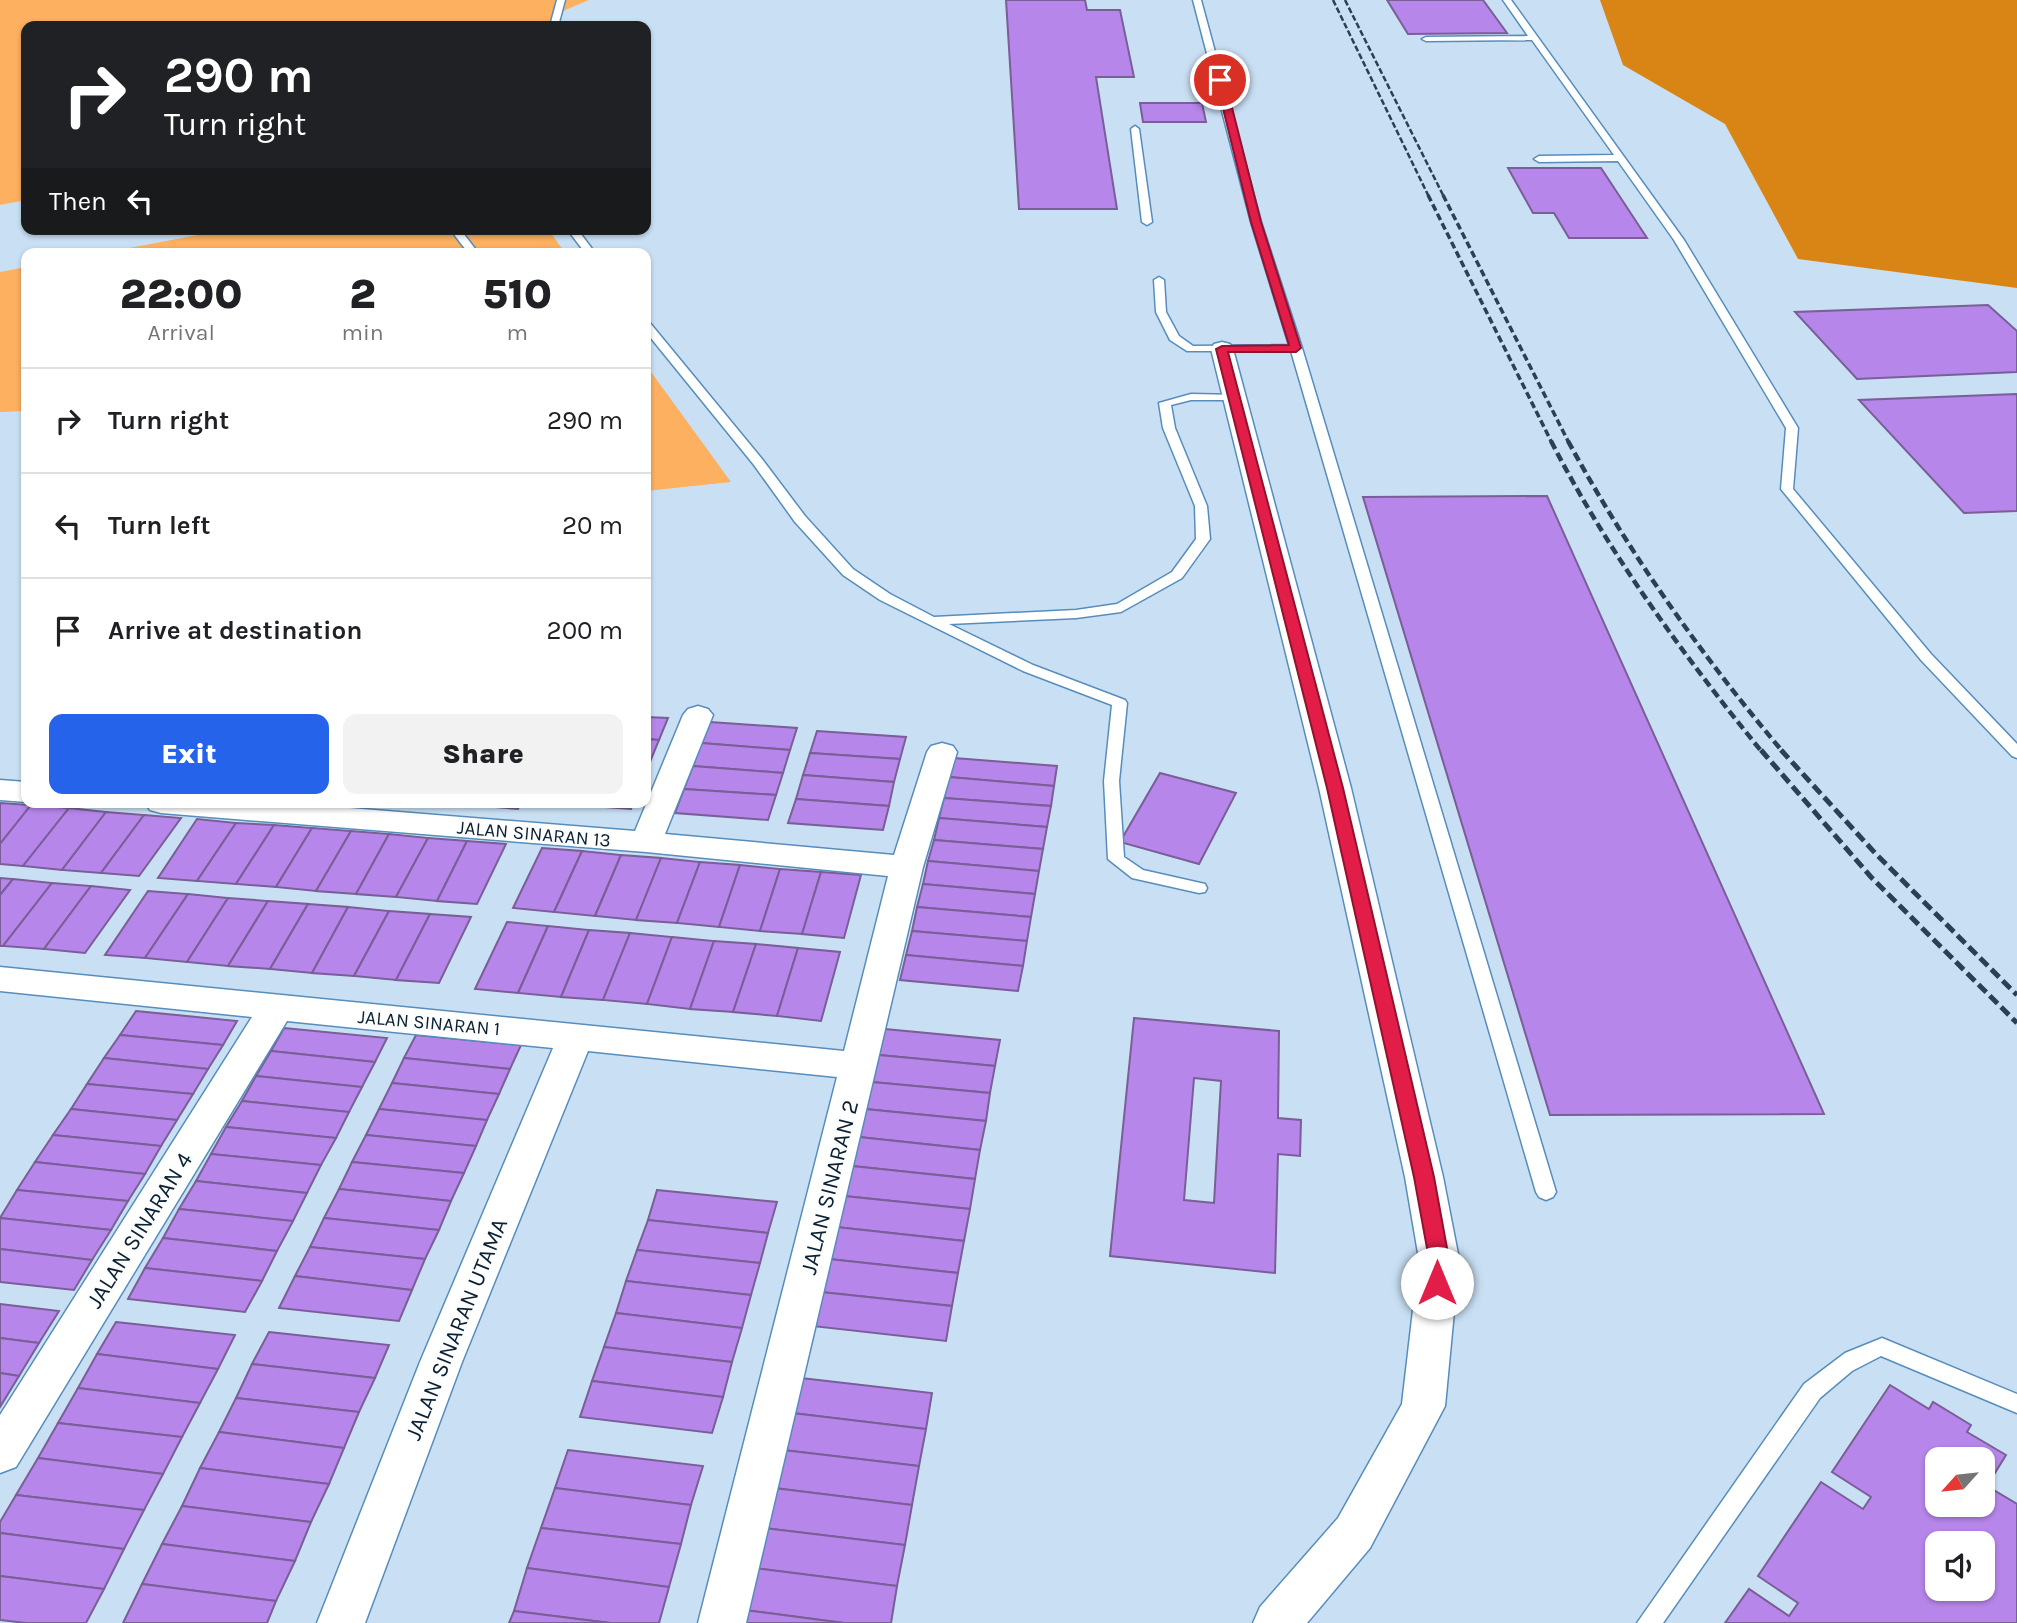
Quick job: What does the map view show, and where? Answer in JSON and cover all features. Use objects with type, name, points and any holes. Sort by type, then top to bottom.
[{"type":"street","points":[[1222,349],[1335,788],[1421,1164],[1439,1259],[1423,1406],[1354,1534],[1278,1623]]},
{"type":"street","points":[[646,842],[698,715]]},
{"type":"street","name":"JALAN SINARAN 2","points":[[722,1623],[907,867],[942,752]]},
{"type":"street","points":[[0,790],[21,792]]},
{"type":"street","name":"JALAN SINARAN 13","points":[[284,808],[408,813],[646,842],[907,867]]},
{"type":"street","name":"JALAN SINARAN 1","points":[[4,984],[277,1007],[859,1066]]},
{"type":"street","name":"JALAN SINARAN 4","points":[[0,1453],[277,1007]]},
{"type":"street","name":"JALAN SINARAN UTAMA","points":[[341,1623],[441,1362],[576,1036]]},
{"type":"lane","points":[[555,21],[561,0]]},
{"type":"lane","points":[[1197,0],[1256,222],[1296,348],[1546,1192]]},
{"type":"lane","points":[[1507,0],[1679,240],[1792,428],[1787,489],[1926,657],[2017,752]]},
{"type":"lane","points":[[1426,39],[1533,38]]},
{"type":"lane","points":[[1135,129],[1147,222]]},
{"type":"lane","points":[[1539,159],[1621,158]]},
{"type":"lane","points":[[1159,280],[1161,312],[1174,338],[1191,349],[1296,348]]},
{"type":"lane","points":[[651,330],[826,551],[863,582],[931,621],[1028,668],[1120,703],[1113,738],[1110,822],[1116,859],[1138,874],[1199,888]]},
{"type":"lane","points":[[931,621],[1076,614],[1121,608],[1177,575],[1203,539],[1201,506],[1169,428],[1166,404],[1191,397],[1234,397]]},
{"type":"lane","points":[[1649,1623],[1812,1391],[1832,1372],[1859,1353],[1882,1347],[2017,1404]]},
{"type":"shaded area","points":[[0,0],[589,0],[563,11],[557,21],[21,21],[21,201],[0,205]]},
{"type":"shaded area","points":[[1600,0],[2017,0],[2017,288],[1798,259],[1725,124],[1623,65]]},
{"type":"shaded area","points":[[198,235],[552,235],[562,248],[129,248]]},
{"type":"shaded area","points":[[21,268],[21,411],[0,412],[0,272]]},
{"type":"shaded area","points":[[651,372],[731,482],[651,490]]},
{"type":"building","points":[[1006,0],[1085,0],[1087,10],[1120,10],[1134,77],[1096,77],[1117,209],[1019,209]]},
{"type":"building","points":[[1387,0],[1483,0],[1507,33],[1408,34]]},
{"type":"building","points":[[1140,103],[1202,103],[1206,122],[1143,122]]},
{"type":"building","points":[[1508,168],[1601,168],[1647,238],[1569,238],[1554,213],[1533,213]]},
{"type":"building","points":[[1988,305],[2017,331],[2017,372],[1857,379],[1795,312]]},
{"type":"building","points":[[2017,394],[2017,511],[1964,513],[1859,400]]},
{"type":"building","points":[[1547,496],[1824,1114],[1550,1115],[1363,497]]},
{"type":"building","points":[[651,717],[668,718],[659,740],[651,739]]},
{"type":"building","points":[[710,722],[797,728],[790,750],[701,743]]},
{"type":"building","points":[[817,731],[906,737],[900,759],[810,753]]},
{"type":"building","points":[[651,739],[659,740],[651,760]]},
{"type":"building","points":[[701,743],[790,750],[783,773],[693,766]]},
{"type":"building","points":[[810,753],[900,759],[894,782],[803,775]]},
{"type":"building","points":[[954,758],[1057,766],[1054,786],[949,777]]},
{"type":"building","points":[[693,766],[783,773],[776,795],[684,789]]},
{"type":"building","points":[[1160,773],[1236,793],[1199,864],[1120,842]]},
{"type":"building","points":[[803,775],[894,782],[889,806],[796,799]]},
{"type":"building","points":[[949,777],[1054,786],[1051,806],[944,798]]},
{"type":"building","points":[[684,789],[776,795],[768,820],[675,813]]},
{"type":"building","points":[[944,798],[1051,806],[1047,827],[939,818]]},
{"type":"building","points":[[796,799],[889,806],[883,830],[788,823]]},
{"type":"building","points":[[0,803],[21,804],[21,808],[29,808],[0,844]]},
{"type":"building","points":[[29,808],[69,808],[23,866],[0,864],[0,844]]},
{"type":"building","points":[[69,808],[106,812],[62,870],[23,866]]},
{"type":"building","points":[[106,812],[144,815],[101,873],[62,870]]},
{"type":"building","points":[[144,815],[181,818],[139,876],[101,873]]},
{"type":"building","points":[[939,818],[1047,827],[1043,849],[934,840]]},
{"type":"building","points":[[197,819],[236,823],[197,881],[158,878]]},
{"type":"building","points":[[236,823],[274,825],[236,884],[197,881]]},
{"type":"building","points":[[274,825],[312,828],[276,887],[236,884]]},
{"type":"building","points":[[312,828],[351,831],[316,891],[276,887]]},
{"type":"building","points":[[351,831],[389,834],[356,894],[316,891]]},
{"type":"building","points":[[389,834],[428,838],[396,897],[356,894]]},
{"type":"building","points":[[428,838],[467,841],[437,901],[396,897]]},
{"type":"building","points":[[934,840],[1043,849],[1039,871],[928,861]]},
{"type":"building","points":[[467,841],[506,844],[477,904],[437,901]]},
{"type":"building","points":[[542,848],[582,851],[554,912],[513,908]]},
{"type":"building","points":[[582,851],[621,855],[595,916],[554,912]]},
{"type":"building","points":[[621,855],[661,858],[636,920],[595,916]]},
{"type":"building","points":[[661,858],[700,862],[677,923],[636,920]]},
{"type":"building","points":[[928,861],[1039,871],[1035,894],[923,884]]},
{"type":"building","points":[[700,862],[740,865],[719,927],[677,923]]},
{"type":"building","points":[[740,865],[780,869],[760,931],[719,927]]},
{"type":"building","points":[[780,869],[821,872],[802,934],[760,931]]},
{"type":"building","points":[[821,872],[861,875],[844,938],[802,934]]},
{"type":"building","points":[[0,878],[13,879],[0,895]]},
{"type":"building","points":[[13,879],[52,883],[3,946],[0,946],[0,895]]},
{"type":"building","points":[[52,883],[91,886],[44,949],[3,946]]},
{"type":"building","points":[[923,884],[1035,894],[1031,917],[917,907]]},
{"type":"building","points":[[91,886],[130,890],[85,953],[44,949]]},
{"type":"building","points":[[148,891],[188,894],[145,958],[105,955]]},
{"type":"building","points":[[188,894],[228,898],[187,962],[145,958]]},
{"type":"building","points":[[228,898],[268,901],[228,966],[187,962]]},
{"type":"building","points":[[268,901],[308,904],[270,969],[228,966]]},
{"type":"building","points":[[308,904],[348,907],[312,973],[270,969]]},
{"type":"building","points":[[348,907],[389,911],[354,976],[312,973]]},
{"type":"building","points":[[917,907],[1031,917],[1027,941],[912,931]]},
{"type":"building","points":[[389,911],[430,914],[396,980],[354,976]]},
{"type":"building","points":[[430,914],[471,917],[439,983],[396,980]]},
{"type":"building","points":[[507,922],[548,926],[518,993],[475,989]]},
{"type":"building","points":[[548,926],[589,930],[561,997],[518,993]]},
{"type":"building","points":[[589,930],[630,933],[603,1000],[561,997]]},
{"type":"building","points":[[912,931],[1027,941],[1023,966],[906,955]]},
{"type":"building","points":[[630,933],[672,937],[647,1004],[603,1000]]},
{"type":"building","points":[[672,937],[714,941],[690,1009],[647,1004]]},
{"type":"building","points":[[714,941],[756,944],[733,1012],[690,1009]]},
{"type":"building","points":[[756,944],[798,948],[777,1016],[733,1012]]},
{"type":"building","points":[[798,948],[840,952],[821,1021],[777,1016]]},
{"type":"building","points":[[906,955],[1023,966],[1018,991],[900,980]]},
{"type":"building","points":[[136,1011],[237,1021],[223,1045],[120,1035]]},
{"type":"building","points":[[1134,1018],[1279,1031],[1278,1118],[1301,1120],[1300,1156],[1278,1154],[1275,1273],[1110,1256]],"holes":[[[1194,1078],[1221,1081],[1214,1203],[1184,1200]]]},
{"type":"building","points":[[284,1028],[387,1038],[375,1062],[271,1051]]},
{"type":"building","points":[[885,1029],[1000,1040],[995,1066],[879,1055]]},
{"type":"building","points":[[120,1035],[223,1045],[208,1069],[104,1058]]},
{"type":"building","points":[[416,1035],[521,1045],[510,1069],[404,1058]]},
{"type":"building","points":[[271,1051],[375,1062],[362,1087],[256,1076]]},
{"type":"building","points":[[879,1055],[995,1066],[990,1093],[872,1082]]},
{"type":"building","points":[[104,1058],[208,1069],[193,1094],[87,1084]]},
{"type":"building","points":[[404,1058],[510,1069],[499,1094],[392,1083]]},
{"type":"building","points":[[256,1076],[362,1087],[349,1112],[242,1101]]},
{"type":"building","points":[[872,1082],[990,1093],[986,1121],[865,1109]]},
{"type":"building","points":[[392,1083],[499,1094],[487,1120],[379,1109]]},
{"type":"building","points":[[87,1084],[193,1094],[177,1120],[71,1109]]},
{"type":"building","points":[[242,1101],[349,1112],[336,1138],[226,1127]]},
{"type":"building","points":[[71,1109],[177,1120],[161,1146],[53,1135]]},
{"type":"building","points":[[379,1109],[487,1120],[476,1146],[366,1135]]},
{"type":"building","points":[[865,1109],[986,1121],[980,1150],[859,1137]]},
{"type":"building","points":[[226,1127],[336,1138],[321,1165],[211,1154]]},
{"type":"building","points":[[53,1135],[161,1146],[145,1174],[35,1162]]},
{"type":"building","points":[[366,1135],[476,1146],[464,1173],[352,1162]]},
{"type":"building","points":[[859,1137],[980,1150],[975,1179],[852,1166]]},
{"type":"building","points":[[211,1154],[321,1165],[307,1193],[196,1181]]},
{"type":"building","points":[[35,1162],[145,1174],[128,1201],[17,1190]]},
{"type":"building","points":[[352,1162],[464,1173],[451,1201],[339,1189]]},
{"type":"building","points":[[852,1166],[975,1179],[970,1209],[844,1196]]},
{"type":"building","points":[[196,1181],[307,1193],[293,1221],[179,1209]]},
{"type":"building","points":[[339,1189],[451,1201],[439,1230],[324,1218]]},
{"type":"building","points":[[17,1190],[128,1201],[111,1230],[0,1218]]},
{"type":"building","points":[[657,1190],[777,1202],[768,1233],[648,1220]]},
{"type":"building","points":[[844,1196],[970,1209],[964,1241],[836,1227]]},
{"type":"building","points":[[179,1209],[293,1221],[277,1251],[163,1238]]},
{"type":"building","points":[[0,1218],[111,1230],[92,1260],[0,1249]]},
{"type":"building","points":[[324,1218],[439,1230],[425,1259],[310,1247]]},
{"type":"building","points":[[648,1220],[768,1233],[760,1263],[637,1250]]},
{"type":"building","points":[[836,1227],[964,1241],[958,1273],[829,1259]]},
{"type":"building","points":[[163,1238],[277,1251],[262,1281],[145,1268]]},
{"type":"building","points":[[310,1247],[425,1259],[412,1290],[295,1276]]},
{"type":"building","points":[[0,1249],[92,1260],[74,1290],[0,1282]]},
{"type":"building","points":[[637,1250],[760,1263],[751,1295],[626,1281]]},
{"type":"building","points":[[829,1259],[958,1273],[952,1306],[821,1292]]},
{"type":"building","points":[[145,1268],[262,1281],[245,1312],[128,1299]]},
{"type":"building","points":[[295,1276],[412,1290],[399,1321],[279,1308]]},
{"type":"building","points":[[626,1281],[751,1295],[742,1328],[616,1313]]},
{"type":"building","points":[[821,1292],[952,1306],[946,1341],[812,1326]]},
{"type":"building","points":[[0,1304],[59,1311],[39,1343],[0,1338]]},
{"type":"building","points":[[616,1313],[742,1328],[732,1362],[604,1347]]},
{"type":"building","points":[[116,1322],[235,1335],[218,1369],[97,1354]]},
{"type":"building","points":[[269,1332],[389,1345],[375,1378],[252,1364]]},
{"type":"building","points":[[0,1338],[39,1343],[19,1376],[0,1373]]},
{"type":"building","points":[[604,1347],[732,1362],[723,1397],[592,1381]]},
{"type":"building","points":[[97,1354],[218,1369],[200,1403],[78,1388]]},
{"type":"building","points":[[252,1364],[375,1378],[359,1412],[236,1398]]},
{"type":"building","points":[[0,1373],[19,1376],[0,1407]]},
{"type":"building","points":[[801,1378],[932,1393],[926,1429],[792,1413]]},
{"type":"building","points":[[592,1381],[723,1397],[712,1433],[580,1417]]},
{"type":"building","points":[[1890,1385],[1929,1409],[1933,1402],[1971,1425],[1967,1432],[1992,1447],[1925,1447],[1925,1517],[1995,1517],[1995,1491],[2017,1504],[2017,1623],[1725,1623],[1749,1589],[1789,1616],[1798,1603],[1758,1576],[1821,1482],[1863,1509],[1871,1497],[1832,1472]]},
{"type":"building","points":[[78,1388],[200,1403],[182,1437],[58,1423]]},
{"type":"building","points":[[236,1398],[359,1412],[344,1448],[219,1432]]},
{"type":"building","points":[[792,1413],[926,1429],[919,1466],[783,1450]]},
{"type":"building","points":[[58,1423],[182,1437],[163,1474],[38,1458]]},
{"type":"building","points":[[219,1432],[344,1448],[329,1484],[200,1468]]},
{"type":"building","points":[[1995,1449],[2006,1455],[1995,1473]]},
{"type":"building","points":[[568,1450],[703,1466],[691,1505],[555,1488]]},
{"type":"building","points":[[783,1450],[919,1466],[912,1505],[774,1488]]},
{"type":"building","points":[[38,1458],[163,1474],[144,1510],[16,1495]]},
{"type":"building","points":[[200,1468],[329,1484],[311,1522],[182,1506]]},
{"type":"building","points":[[555,1488],[691,1505],[681,1544],[541,1528]]},
{"type":"building","points":[[774,1488],[912,1505],[905,1545],[764,1528]]},
{"type":"building","points":[[16,1495],[144,1510],[124,1549],[0,1533],[0,1522]]},
{"type":"building","points":[[182,1506],[311,1522],[295,1561],[162,1544]]},
{"type":"building","points":[[541,1528],[681,1544],[669,1587],[527,1568]]},
{"type":"building","points":[[764,1528],[905,1545],[897,1586],[754,1568]]},
{"type":"building","points":[[0,1533],[124,1549],[104,1589],[0,1576]]},
{"type":"building","points":[[162,1544],[295,1561],[276,1601],[142,1584]]},
{"type":"building","points":[[527,1568],[669,1587],[659,1623],[610,1623],[514,1611]]},
{"type":"building","points":[[754,1568],[897,1586],[891,1623],[844,1623],[744,1610]]},
{"type":"building","points":[[0,1576],[104,1589],[86,1623],[0,1620]]},
{"type":"building","points":[[142,1584],[276,1601],[267,1623],[123,1623]]},
{"type":"building","points":[[744,1610],[844,1623],[741,1623]]},
{"type":"building","points":[[514,1611],[610,1623],[509,1623]]},
{"type":"railway","points":[[1333,0],[1429,197]]},
{"type":"railway","points":[[1345,0],[1444,197]]},
{"type":"railway","points":[[1443,195],[1569,443]]},
{"type":"railway","points":[[1429,197],[1551,441]]},
{"type":"railway","points":[[1551,441],[1597,523],[1648,602],[1762,752]]},
{"type":"railway","points":[[1568,441],[1641,563],[1695,641],[1783,752]]},
{"type":"railway","points":[[1761,750],[1871,877],[2017,1023]]},
{"type":"railway","points":[[1781,750],[1875,853],[2017,995]]},
{"type":"route","points":[[1220,80],[1256,222],[1296,348],[1222,349],[1335,788],[1424,1177],[1439,1259],[1437,1283]]}]
